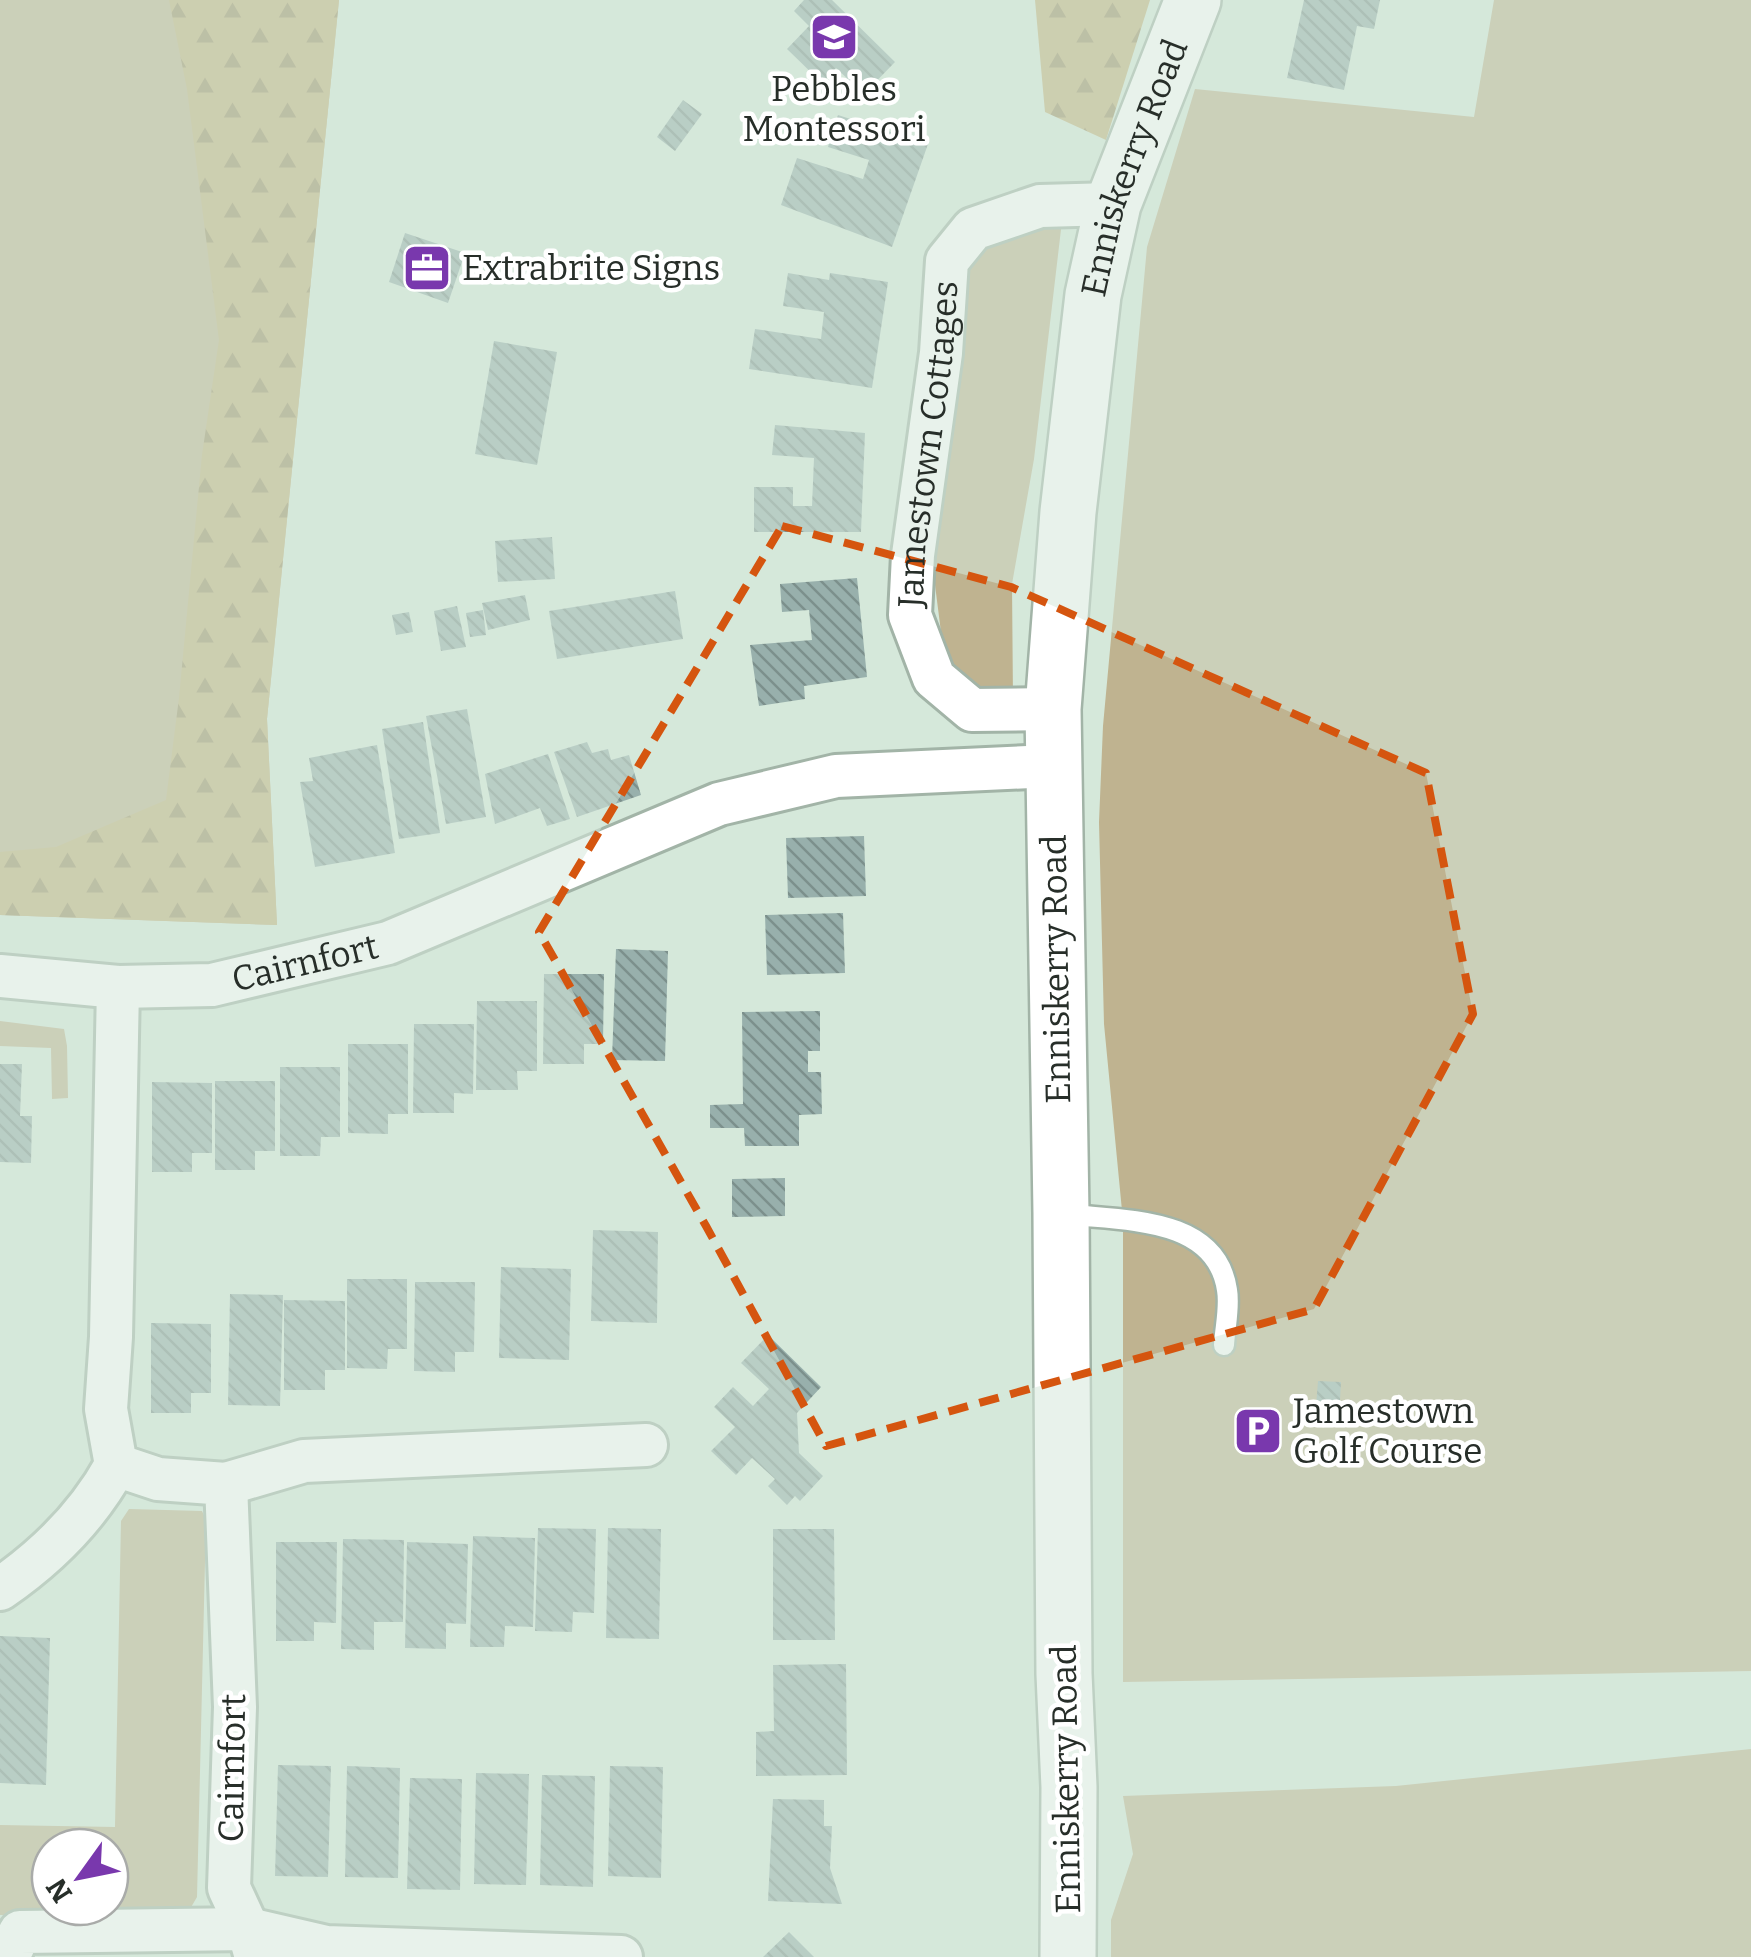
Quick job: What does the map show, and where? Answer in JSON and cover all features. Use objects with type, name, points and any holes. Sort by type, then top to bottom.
[{"type":"main road","name":"Enniskerry Road","points":[[1068,1957],[1062,1213],[1052,709],[1068,512],[1093,295],[1114,204],[1193,0]]},
{"type":"street","name":"Jamestown Cottages","points":[[1052,709],[972,710],[934,678],[910,614],[913,555],[941,353],[947,261],[973,229],[1040,206],[1114,204]]},
{"type":"street","name":"Cairnfort","points":[[0,976],[118,988],[212,985],[388,943],[719,804],[836,776],[1051,766]]},
{"type":"street","points":[[0,1589],[61,1540],[95,1502],[116,1465],[106,1409],[118,988]]},
{"type":"street","points":[[116,1465],[158,1479],[226,1484],[304,1461],[646,1445]]},
{"type":"street","name":"Cairnfort","points":[[226,1484],[235,1707],[229,1888],[252,1943]]},
{"type":"street","points":[[8,1957],[20,1932],[621,1957]]},
{"type":"lane","points":[[1062,1213],[1168,1227],[1199,1239],[1220,1265],[1228,1292],[1224,1345]]},
{"type":"highlighted area","points":[[782,526],[1011,587],[1426,773],[1473,1014],[1314,1309],[826,1446],[539,932]]},
{"type":"shaded area","points":[[0,0],[339,0],[267,719],[277,925],[0,915]]},
{"type":"shaded area","points":[[1494,0],[1751,0],[1751,1671],[1123,1682],[1123,1221],[1104,1024],[1099,822],[1103,726],[1147,247],[1195,89],[1474,117]]},
{"type":"shaded area","points":[[1062,221],[1034,459],[1012,584],[1013,701],[969,691],[943,648],[934,577],[937,439],[967,257],[989,233]]},
{"type":"shaded area","points":[[0,1021],[64,1029],[68,1098],[52,1099],[51,1048],[0,1046]]},
{"type":"shaded area","points":[[129,1509],[202,1511],[206,1520],[197,1897],[190,1909],[179,1915],[130,1915],[130,1827],[115,1827],[121,1521]]},
{"type":"shaded area","points":[[1751,1749],[1751,1957],[1111,1957],[1111,1920],[1133,1854],[1123,1796],[1396,1786]]},
{"type":"shaded area","points":[[0,1825],[115,1827],[30,1827],[30,1915],[0,1915]]},
{"type":"green space","points":[[169,0],[339,0],[267,719],[277,925],[0,915],[0,852],[56,847],[166,800],[202,455],[219,340],[187,89]]},
{"type":"green space","points":[[1035,0],[1150,0],[1106,140],[1045,112]]},
{"type":"building","name":"Pebbles Montessori","points":[[804,0],[832,0],[895,62],[864,94],[836,68],[822,83],[787,49],[809,26],[794,11]]},
{"type":"building","points":[[1304,0],[1380,0],[1374,29],[1357,26],[1344,90],[1287,78]]},
{"type":"building","points":[[683,100],[702,114],[675,151],[657,137]]},
{"type":"building","points":[[838,115],[928,144],[892,247],[781,205],[797,158],[863,179],[869,160],[828,147]]},
{"type":"building","name":"Extrabrite Signs","points":[[405,233],[465,253],[448,303],[389,282]]},
{"type":"building","points":[[788,273],[829,280],[830,273],[888,282],[872,388],[749,369],[755,329],[821,339],[824,312],[783,306]]},
{"type":"building","points":[[494,341],[557,352],[537,465],[475,454]]},
{"type":"building","points":[[775,425],[865,433],[861,532],[754,532],[754,487],[793,487],[793,506],[812,506],[814,458],[772,455]]},
{"type":"building","points":[[552,537],[555,579],[498,582],[495,541]]},
{"type":"building","points":[[857,578],[867,677],[804,686],[805,699],[759,706],[750,645],[812,640],[809,610],[782,612],[780,584]]},
{"type":"building","points":[[675,591],[683,639],[557,659],[549,611]]},
{"type":"building","points":[[525,595],[530,620],[488,630],[482,603]]},
{"type":"building","points":[[457,606],[466,647],[441,651],[434,611]]},
{"type":"building","points":[[483,610],[486,635],[470,637],[466,613]]},
{"type":"building","points":[[409,612],[413,632],[396,635],[392,615]]},
{"type":"building","points":[[467,709],[486,817],[446,824],[426,716]]},
{"type":"building","points":[[423,722],[440,833],[399,839],[382,729]]},
{"type":"building","points":[[587,742],[592,753],[608,749],[611,760],[629,755],[641,795],[577,817],[554,752]]},
{"type":"building","points":[[377,745],[395,853],[315,867],[300,782],[313,781],[309,758]]},
{"type":"building","points":[[548,754],[570,819],[547,826],[540,808],[495,824],[485,774]]},
{"type":"building","points":[[864,836],[866,896],[788,898],[786,838]]},
{"type":"building","points":[[843,913],[845,973],[767,975],[765,915]]},
{"type":"building","points":[[616,949],[668,951],[665,1061],[612,1060]]},
{"type":"building","points":[[544,974],[604,974],[603,1044],[584,1044],[584,1064],[543,1064]]},
{"type":"building","points":[[477,1001],[537,1001],[537,1071],[517,1071],[518,1090],[476,1090]]},
{"type":"building","points":[[820,1011],[820,1051],[808,1051],[808,1072],[821,1072],[822,1114],[799,1115],[799,1146],[745,1146],[744,1128],[710,1128],[710,1105],[743,1104],[742,1012]]},
{"type":"building","points":[[414,1024],[474,1024],[473,1094],[454,1093],[454,1113],[413,1113]]},
{"type":"building","points":[[348,1044],[408,1044],[408,1114],[388,1114],[388,1134],[348,1133]]},
{"type":"building","points":[[0,1064],[22,1064],[20,1116],[32,1116],[31,1163],[0,1162]]},
{"type":"building","points":[[280,1067],[340,1067],[340,1137],[321,1137],[320,1156],[280,1156]]},
{"type":"building","points":[[215,1081],[275,1081],[275,1151],[255,1151],[255,1170],[215,1170]]},
{"type":"building","points":[[152,1082],[212,1083],[212,1153],[192,1153],[192,1172],[152,1172]]},
{"type":"building","points":[[785,1178],[785,1216],[732,1217],[732,1179]]},
{"type":"building","points":[[593,1230],[658,1232],[657,1323],[591,1321]]},
{"type":"building","points":[[501,1267],[571,1269],[569,1360],[499,1358]]},
{"type":"building","points":[[347,1279],[407,1279],[407,1349],[388,1349],[387,1369],[347,1368]]},
{"type":"building","points":[[415,1282],[475,1282],[474,1352],[455,1352],[455,1372],[414,1371]]},
{"type":"building","points":[[230,1294],[283,1295],[280,1406],[228,1405]]},
{"type":"building","points":[[284,1300],[345,1301],[345,1370],[325,1370],[325,1390],[284,1390]]},
{"type":"building","points":[[151,1323],[211,1324],[211,1393],[191,1393],[191,1413],[151,1413]]},
{"type":"building","points":[[768,1335],[821,1387],[797,1413],[799,1453],[823,1476],[800,1501],[795,1496],[787,1505],[768,1486],[775,1479],[752,1458],[736,1475],[711,1451],[735,1427],[714,1407],[733,1387],[753,1406],[769,1389],[741,1363]]},
{"type":"building","points":[[1318,1381],[1341,1382],[1339,1419],[1315,1418]]},
{"type":"building","points":[[538,1528],[596,1529],[594,1613],[573,1612],[572,1632],[535,1631]]},
{"type":"building","points":[[608,1528],[661,1529],[659,1639],[606,1638]]},
{"type":"building","points":[[773,1529],[834,1529],[835,1640],[773,1640]]},
{"type":"building","points":[[473,1536],[535,1538],[533,1627],[505,1626],[504,1647],[470,1647]]},
{"type":"building","points":[[343,1539],[404,1540],[403,1622],[374,1622],[374,1650],[341,1649]]},
{"type":"building","points":[[276,1542],[337,1542],[336,1623],[314,1622],[314,1641],[276,1641]]},
{"type":"building","points":[[407,1542],[468,1544],[466,1624],[446,1623],[446,1649],[405,1648]]},
{"type":"building","points":[[0,1636],[50,1638],[46,1785],[0,1783]]},
{"type":"building","points":[[846,1664],[847,1775],[756,1776],[756,1732],[774,1731],[773,1665]]},
{"type":"building","points":[[278,1765],[331,1766],[328,1877],[275,1876]]},
{"type":"building","points":[[347,1766],[400,1768],[398,1878],[345,1877]]},
{"type":"building","points":[[610,1766],[663,1767],[661,1878],[608,1876]]},
{"type":"building","points":[[476,1773],[529,1774],[526,1885],[474,1884]]},
{"type":"building","points":[[542,1775],[595,1776],[593,1887],[540,1885]]},
{"type":"building","points":[[410,1778],[462,1779],[460,1890],[407,1889]]},
{"type":"building","points":[[773,1799],[824,1800],[824,1826],[832,1826],[830,1868],[842,1904],[768,1901]]},
{"type":"building","points":[[789,1932],[814,1957],[763,1957]]},
{"type":"place","name":"Pebbles Montessori","points":[[834,37]]},
{"type":"place","name":"Extrabrite Signs","points":[[427,268]]},
{"type":"place","name":"Jamestown Golf Course","points":[[1258,1431]]}]
